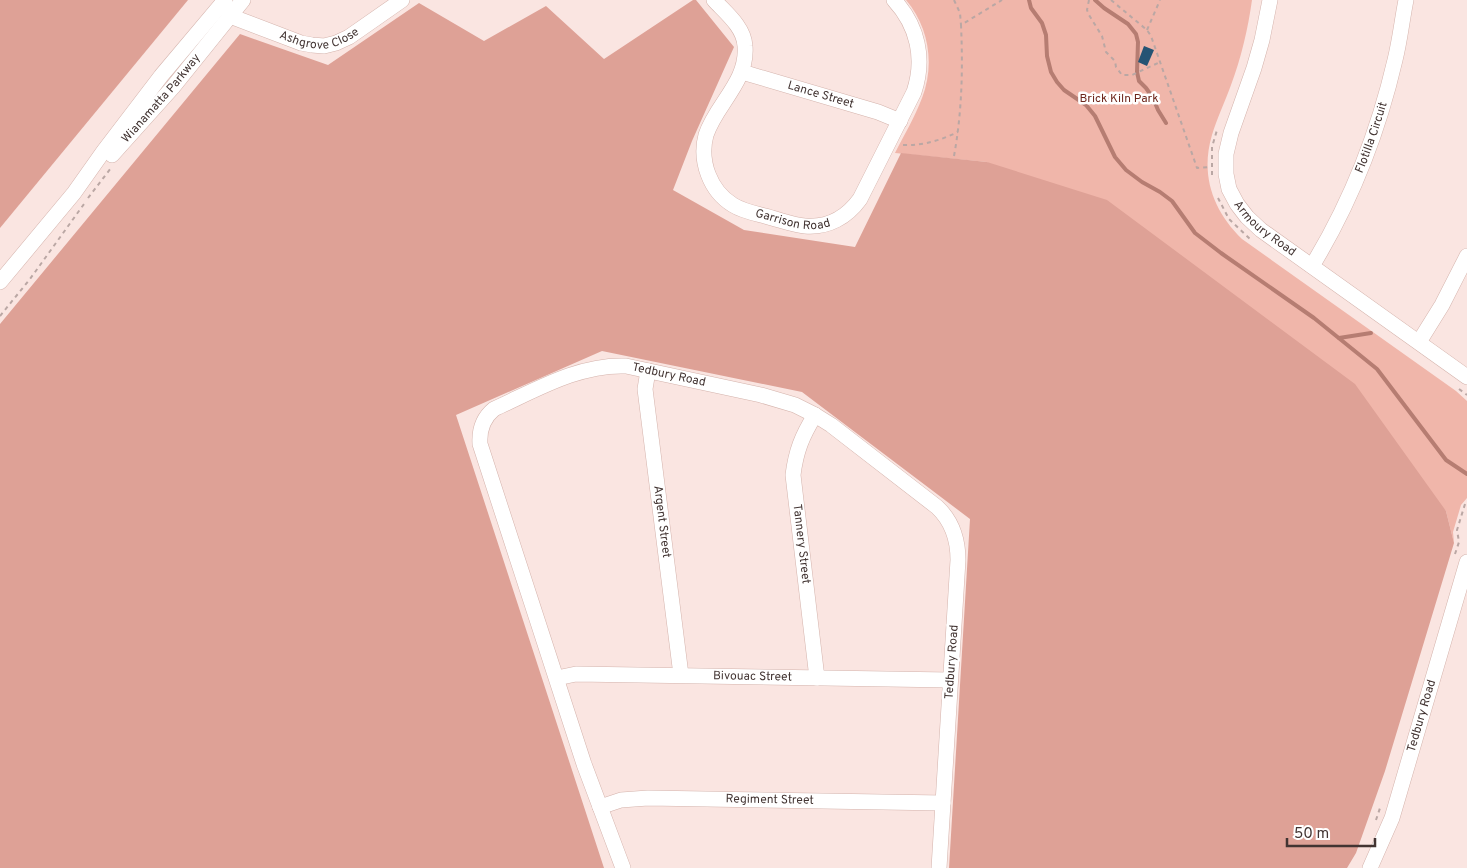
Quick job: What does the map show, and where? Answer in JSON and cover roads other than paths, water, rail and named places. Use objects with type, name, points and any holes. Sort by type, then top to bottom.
[{"type":"street","name":"Wianamatta Parkway","points":[[0,282],[74,193],[162,76],[224,0]]},
{"type":"street","name":"Wianamatta Parkway","points":[[74,193],[109,158],[173,87],[244,0]]},
{"type":"street","name":"Ashgrove Close","points":[[230,16],[300,43],[324,46],[350,37],[402,0]]},
{"type":"street","name":"Garrison Road","points":[[714,0],[742,33],[745,45],[745,60],[742,72],[711,125],[705,140],[704,156],[709,176],[719,193],[733,205],[792,224],[810,226],[829,224],[846,214],[860,199],[914,92],[920,63],[919,50],[908,18],[894,0]]},
{"type":"street","name":"Armoury Road","points":[[1270,0],[1257,59],[1227,147],[1226,174],[1229,189],[1247,217],[1261,230],[1420,342],[1462,382]]},
{"type":"street","name":"Flotilla Circuit","points":[[1312,266],[1344,209],[1371,143],[1395,61],[1406,0]]},
{"type":"street","name":"Lance Street","points":[[742,72],[878,112],[900,122]]},
{"type":"street","points":[[1420,342],[1442,305],[1467,256]]},
{"type":"street","name":"Tedbury Road","points":[[623,868],[600,807],[480,444],[482,424],[494,409],[579,372],[614,366],[626,366],[780,399],[800,407],[831,425],[937,507],[945,516],[952,528],[957,544],[958,560],[939,868]]},
{"type":"street","name":"Argent Street","points":[[648,371],[645,389],[681,675]]},
{"type":"street","name":"Tannery Street","points":[[815,415],[799,444],[794,461],[793,475],[794,498],[817,678]]},
{"type":"street","name":"Tedbury Road","points":[[1370,868],[1392,818],[1461,559]]},
{"type":"street","name":"Bivouac Street","points":[[557,678],[576,674],[950,680]]},
{"type":"street","name":"Regiment Street","points":[[600,807],[621,800],[648,798],[943,803]]},
{"type":"waterway","points":[[1029,0],[1031,8],[1042,23],[1046,35],[1047,56],[1051,72],[1064,90],[1086,105],[1095,116],[1115,157],[1126,170],[1172,201],[1195,233],[1314,318],[1377,369],[1446,460],[1467,474]]},
{"type":"waterway","points":[[1095,0],[1128,24],[1136,34],[1139,81],[1153,98],[1166,123]]},
{"type":"waterway","points":[[1339,338],[1371,333]]},
{"type":"park label","name":"Brick Kiln Park","points":[[1119,99]]}]
